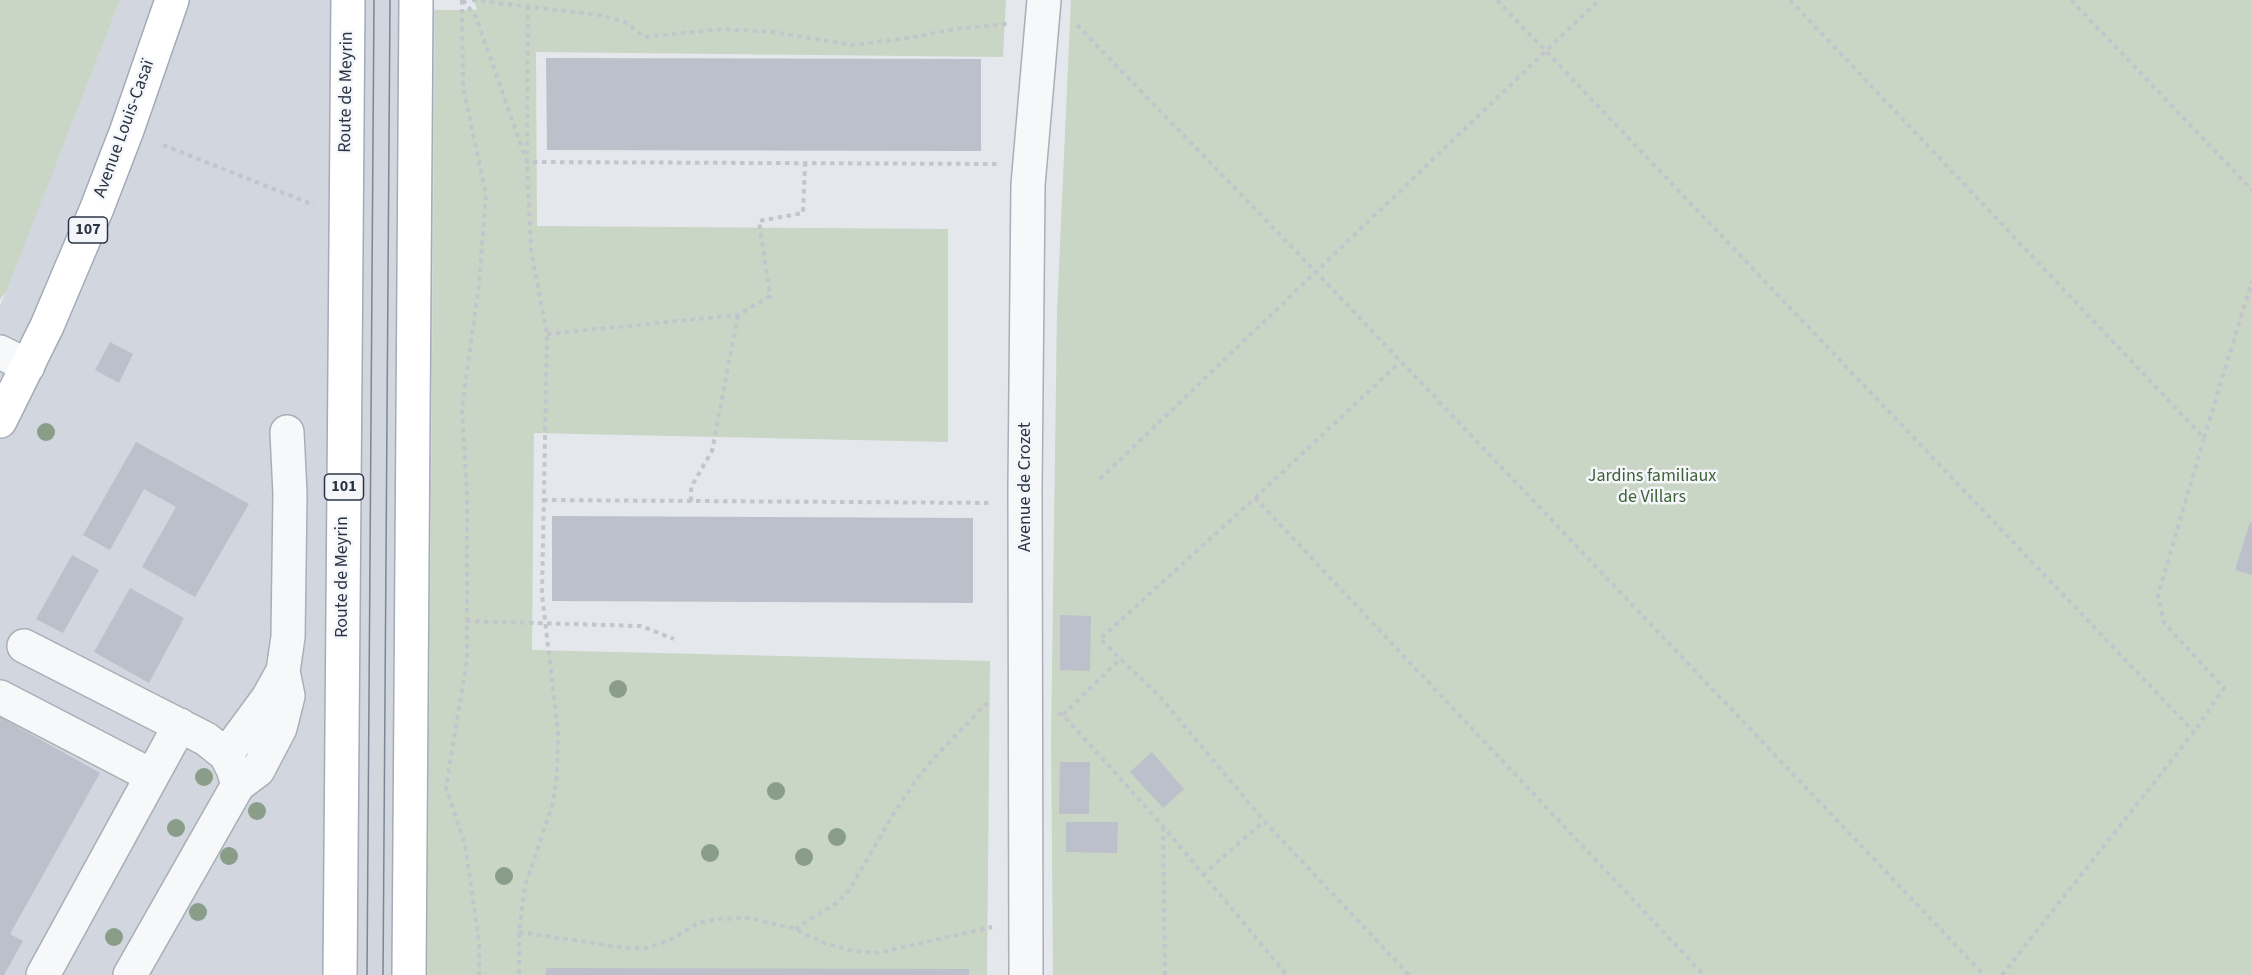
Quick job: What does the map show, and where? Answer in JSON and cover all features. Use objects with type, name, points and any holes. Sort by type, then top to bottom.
[{"type":"main road","name":"Avenue Louis-Casaï","points":[[0,421],[14,359],[97,208],[172,0]]},
{"type":"main road","name":"Route de Meyrin","points":[[340,975],[348,0]]},
{"type":"main road","points":[[409,975],[416,0]]},
{"type":"street","name":"Avenue de Crozet","points":[[1026,975],[1025,486],[1028,185],[1044,7]]},
{"type":"street","points":[[129,975],[237,786],[258,770],[280,728],[288,696],[283,670],[288,637],[290,494],[287,432]]},
{"type":"street","points":[[24,646],[206,739],[226,755],[233,769],[237,786]]},
{"type":"street","points":[[226,755],[268,698],[283,670]]},
{"type":"street","points":[[0,697],[152,776]]},
{"type":"street","points":[[43,975],[180,725]]},
{"type":"path","points":[[463,0],[476,17],[527,162]]},
{"type":"path","points":[[463,0],[463,87],[486,194],[479,284],[462,408],[467,496],[468,660],[446,787],[465,845],[479,942],[479,975]]},
{"type":"path","points":[[472,0],[600,15],[625,22],[645,37],[723,29],[773,32],[852,45],[909,38],[955,29],[1012,24]]},
{"type":"path","points":[[1497,0],[2194,732]]},
{"type":"path","points":[[1100,478],[1599,0]]},
{"type":"path","points":[[1790,0],[2204,438]]},
{"type":"path","points":[[2071,0],[2252,190]]},
{"type":"path","points":[[519,975],[519,932],[525,886],[553,803],[557,775],[558,731],[542,595],[547,333],[531,250],[527,162],[528,6]]},
{"type":"path","points":[[1044,7],[1069,17],[1316,272],[1984,975]]},
{"type":"path","points":[[163,145],[320,207]]},
{"type":"path","points":[[527,162],[1003,164]]},
{"type":"path","points":[[547,333],[738,315],[770,296],[759,221],[803,213],[805,163]]},
{"type":"path","points":[[2001,975],[2194,732],[2224,688],[2164,623],[2158,595],[2252,281]]},
{"type":"path","points":[[691,501],[691,487],[712,451],[738,315]]},
{"type":"path","points":[[1400,362],[1101,639],[1162,699],[1264,821],[1409,975]]},
{"type":"path","points":[[1255,498],[1704,975]]},
{"type":"path","points":[[543,500],[997,503]]},
{"type":"path","points":[[466,621],[640,626],[674,639]]},
{"type":"path","points":[[1062,715],[1121,658]]},
{"type":"path","points":[[795,929],[838,902],[850,889],[894,813],[917,779],[982,708],[995,698],[1027,701],[1062,715],[1163,826],[1287,975]]},
{"type":"path","points":[[1203,875],[1264,821]]},
{"type":"path","points":[[1163,826],[1165,975]]},
{"type":"path","points":[[519,932],[626,948],[647,948],[672,939],[698,923],[718,919],[751,918],[795,929],[824,943],[853,951],[877,953],[993,927]]},
{"type":"shaded area","points":[[120,0],[431,0],[435,10],[427,975],[0,975],[0,306]]},
{"type":"green space","points":[[0,0],[120,0],[6,292],[0,299]]},
{"type":"green space","points":[[474,0],[1006,0],[1003,57],[536,52],[537,226],[948,229],[948,442],[534,433],[532,650],[990,661],[987,975],[427,975],[435,10],[477,10]]},
{"type":"green space","name":"Jardins familiaux de Villars","points":[[1071,0],[2252,0],[2252,975],[1053,975],[1051,739],[1057,311]]},
{"type":"building","points":[[546,58],[981,59],[981,151],[547,150]]},
{"type":"building","points":[[110,342],[133,354],[119,383],[95,370]]},
{"type":"building","points":[[136,442],[249,504],[195,597],[142,567],[176,507],[144,489],[110,550],[83,535]]},
{"type":"building","points":[[552,516],[973,518],[973,603],[552,601]]},
{"type":"building","points":[[2250,522],[2252,523],[2252,575],[2235,570]]},
{"type":"building","points":[[72,555],[99,570],[63,633],[36,619]]},
{"type":"building","points":[[130,588],[184,618],[149,683],[94,652]]},
{"type":"building","points":[[1060,615],[1091,616],[1090,671],[1060,670]]},
{"type":"building","points":[[0,717],[100,773],[10,934],[23,941],[4,975],[0,975]]},
{"type":"building","points":[[1152,752],[1184,789],[1163,808],[1130,772]]},
{"type":"building","points":[[1060,762],[1090,762],[1089,814],[1059,814]]},
{"type":"building","points":[[1066,822],[1118,822],[1117,853],[1066,852]]},
{"type":"building","points":[[546,968],[969,969],[969,975],[546,975]]},
{"type":"tram line","points":[[367,975],[374,0]]},
{"type":"tram line","points":[[383,975],[390,0]]}]
